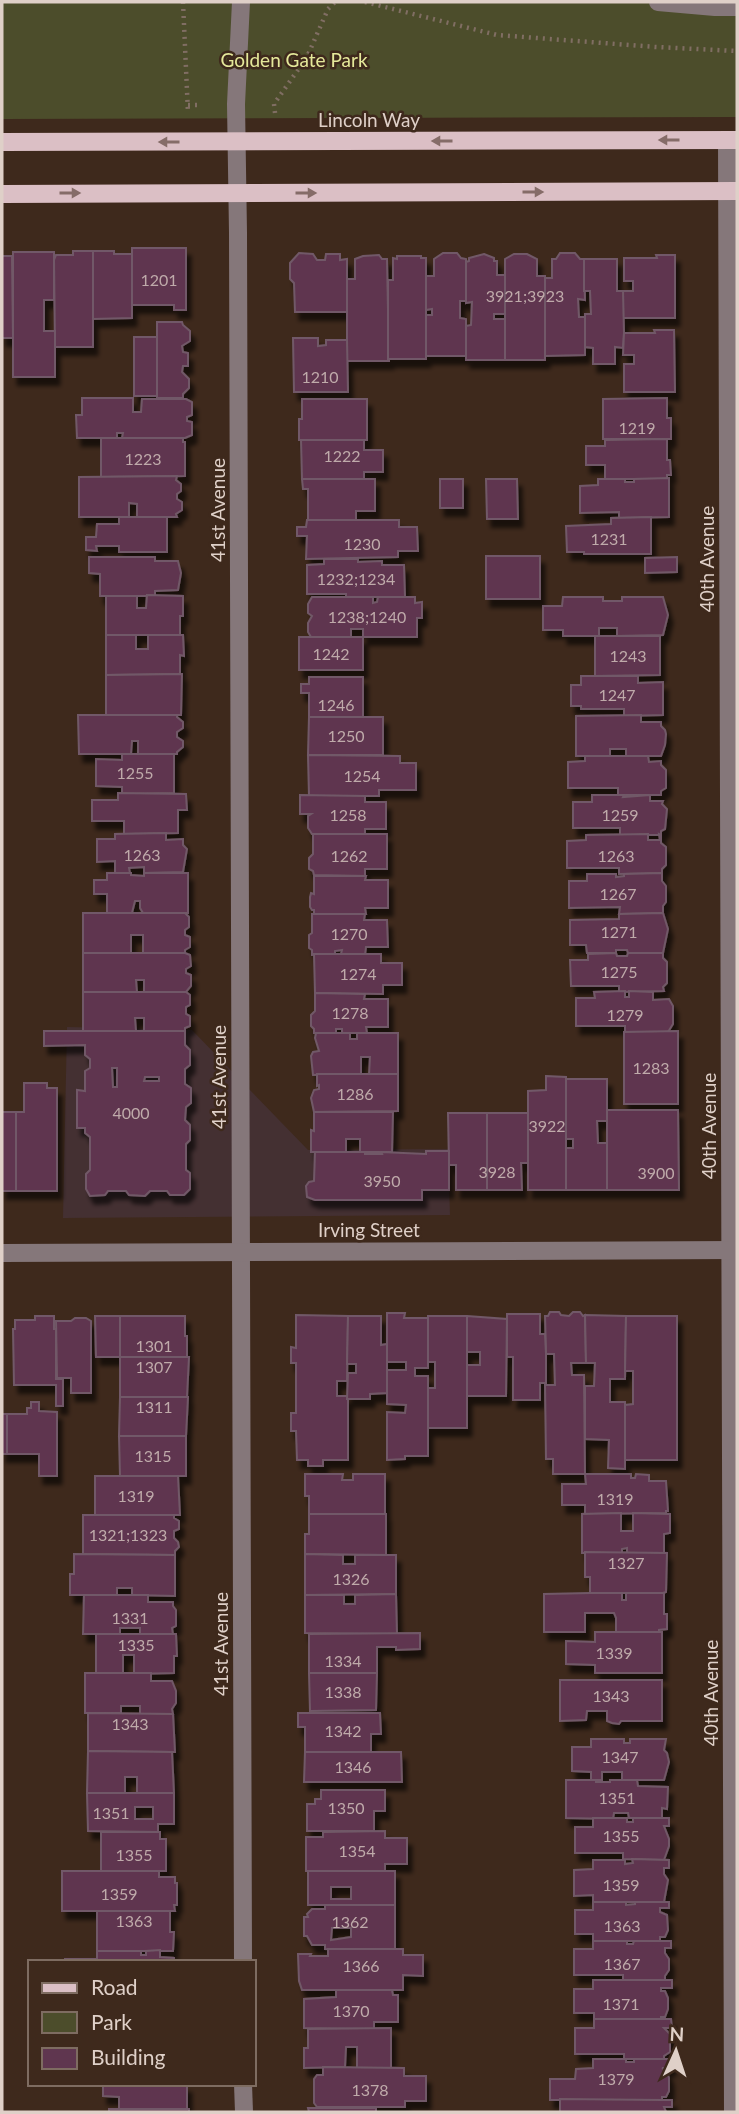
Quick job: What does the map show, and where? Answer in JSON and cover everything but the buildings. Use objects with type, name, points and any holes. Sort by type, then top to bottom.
[{"type":"main road","name":"Lincoln Way","points":[[2,142],[732,140]]},
{"type":"main road","points":[[2,194],[732,191]]},
{"type":"street","name":"41st Avenue","points":[[241,2],[236,104],[243,1960]]},
{"type":"street","points":[[658,2],[737,7]]},
{"type":"street","name":"40th Avenue","points":[[732,140],[733,2112]]},
{"type":"street","name":"Irving Street","points":[[2,1253],[734,1250]]},
{"type":"street","points":[[243,2086],[244,2112]]},
{"type":"path","points":[[183,2],[188,113]]},
{"type":"path","points":[[275,113],[274,104],[307,57],[328,9],[335,2]]},
{"type":"path","points":[[365,2],[497,36],[737,51]]},
{"type":"path","points":[[188,105],[197,104]]},
{"type":"path","points":[[263,104],[274,104]]},
{"type":"shaded area","points":[[67,1027],[192,1030],[308,1150],[448,1149],[450,1215],[63,1218]]},
{"type":"green space","name":"Golden Gate Park","points":[[2,2],[737,2],[737,117],[2,119]]}]
